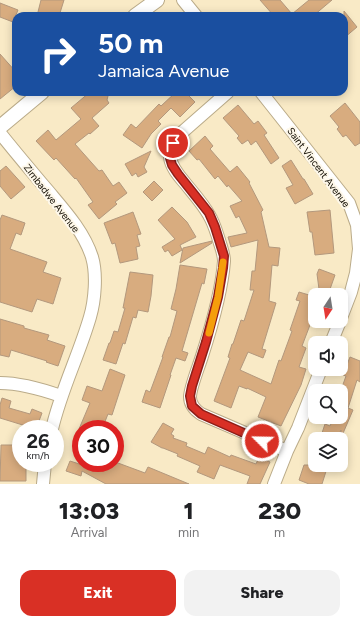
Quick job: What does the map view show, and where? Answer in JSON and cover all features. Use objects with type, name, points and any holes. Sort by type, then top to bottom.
[{"type":"street","points":[[140,12],[157,0]]},
{"type":"street","points":[[182,0],[192,12]]},
{"type":"street","points":[[0,127],[37,96]]},
{"type":"street","points":[[223,96],[182,132],[173,143],[170,150],[172,165],[209,213],[224,256],[218,297],[190,396],[192,406],[201,414],[287,451]]},
{"type":"street","name":"Saint Vincent Avenue","points":[[264,96],[349,203],[357,225],[359,249],[356,272],[348,300]]},
{"type":"street","name":"Zimbadwe Avenue","points":[[0,133],[79,231],[87,244],[92,258],[95,280],[91,315],[61,396],[54,420]]},
{"type":"street","points":[[274,484],[318,376]]},
{"type":"street","points":[[0,383],[26,386],[61,396]]},
{"type":"street","points":[[43,484],[44,472]]},
{"type":"building","points":[[41,0],[64,0],[60,12],[38,12]]},
{"type":"building","points":[[260,0],[280,0],[290,12],[270,12]]},
{"type":"building","points":[[309,0],[332,0],[318,12],[294,12]]},
{"type":"building","points":[[0,3],[18,10],[17,12],[12,12],[12,22],[0,17]]},
{"type":"building","points":[[348,16],[357,27],[348,35]]},
{"type":"building","points":[[0,54],[12,68],[12,89],[0,99]]},
{"type":"building","points":[[85,96],[108,96],[107,100],[109,103],[92,118],[99,126],[75,144],[99,171],[102,170],[113,186],[119,182],[127,193],[115,202],[117,204],[99,219],[88,205],[93,202],[76,178],[75,179],[56,158],[54,160],[36,141],[48,130],[56,140],[81,119],[71,108]]},
{"type":"building","points":[[172,96],[189,96],[195,102],[180,117],[171,108],[158,121],[161,124],[151,134],[142,148],[123,135],[131,124],[136,128],[159,104],[161,106]]},
{"type":"building","points":[[345,103],[360,122],[360,143],[355,146],[346,135],[343,137],[337,129],[339,127],[330,116]]},
{"type":"building","points":[[238,105],[254,124],[258,121],[267,133],[264,135],[279,158],[271,164],[256,141],[251,145],[248,140],[242,144],[237,138],[239,136],[223,118]]},
{"type":"building","points":[[205,136],[213,146],[210,149],[230,172],[237,166],[250,182],[249,183],[263,210],[261,212],[269,247],[280,248],[278,266],[272,265],[269,301],[276,303],[262,349],[266,350],[263,358],[248,352],[240,370],[271,384],[279,360],[281,361],[292,331],[290,330],[300,301],[296,300],[299,292],[308,295],[309,328],[302,346],[306,348],[299,367],[306,369],[301,385],[281,426],[258,417],[266,397],[247,388],[239,386],[231,408],[214,401],[230,358],[228,357],[232,344],[241,320],[244,321],[254,290],[250,290],[252,271],[255,271],[258,240],[231,247],[228,237],[247,233],[239,216],[236,218],[230,206],[242,201],[218,176],[215,179],[199,159],[197,160],[189,151]]},
{"type":"building","points":[[151,151],[144,167],[147,172],[138,177],[136,173],[132,176],[125,164]]},
{"type":"building","points":[[291,160],[313,194],[295,204],[286,188],[293,185],[282,166]]},
{"type":"building","points":[[6,166],[25,187],[11,199],[0,186],[0,171]]},
{"type":"building","points":[[154,181],[163,190],[152,201],[143,192]]},
{"type":"building","points":[[172,207],[187,222],[196,237],[180,245],[182,250],[172,256],[168,250],[165,252],[162,247],[175,239],[158,220]]},
{"type":"building","points":[[330,210],[334,253],[315,255],[312,232],[310,232],[307,212]]},
{"type":"building","points":[[133,212],[141,234],[137,235],[140,246],[136,247],[138,259],[120,263],[115,243],[112,244],[104,223]]},
{"type":"building","points":[[2,215],[25,223],[21,235],[16,233],[10,249],[47,262],[43,272],[61,278],[53,304],[37,299],[32,312],[0,302],[0,220]]},
{"type":"building","points":[[212,241],[212,243],[180,263],[183,248]]},
{"type":"building","points":[[180,265],[207,269],[204,284],[202,283],[182,351],[188,353],[185,361],[176,358],[160,408],[142,402],[146,390],[150,392],[170,337],[177,311],[171,309]]},
{"type":"building","points":[[319,269],[335,275],[330,288],[319,288],[317,274]]},
{"type":"building","points":[[130,272],[153,275],[151,296],[148,312],[138,310],[136,318],[133,317],[125,344],[123,343],[116,364],[103,360],[114,331],[118,332],[125,308],[123,308]]},
{"type":"building","points":[[0,319],[49,335],[47,340],[65,346],[58,366],[11,350],[9,357],[0,355]]},
{"type":"building","points":[[350,357],[360,361],[360,382],[357,380],[348,408],[348,384],[343,384],[346,376],[348,376],[348,362]]},
{"type":"building","points":[[110,369],[125,375],[112,415],[108,414],[106,420],[83,420],[90,403],[82,400],[87,386],[102,391]]},
{"type":"building","points":[[2,398],[11,401],[9,408],[30,414],[32,409],[42,413],[39,420],[12,420],[12,422],[0,418],[0,405]]},
{"type":"building","points":[[348,408],[353,410],[348,422]]},
{"type":"building","points":[[163,423],[174,429],[171,434],[174,436],[173,438],[187,443],[186,446],[205,454],[208,447],[230,457],[231,455],[256,464],[259,457],[270,462],[260,484],[247,484],[250,476],[220,465],[214,479],[197,472],[200,466],[151,442]]},
{"type":"building","points":[[325,424],[330,426],[331,424],[347,424],[344,432],[341,432],[341,430],[340,432],[322,432]]},
{"type":"building","points":[[1,445],[12,445],[12,472],[26,472],[26,481],[0,481]]},
{"type":"building","points":[[70,461],[72,462],[72,472],[82,472],[81,476],[66,471]]},
{"type":"building","points":[[124,465],[145,473],[148,467],[189,484],[106,484],[84,472],[124,472]]},
{"type":"building","points":[[304,465],[308,465],[308,472],[326,472],[322,484],[309,484],[299,480]]},
{"type":"slow traffic","points":[[209,333],[218,297],[223,262]]},
{"type":"route","points":[[173,143],[170,150],[172,165],[209,213],[224,256],[218,297],[192,386],[190,396],[192,406],[201,414],[212,420],[262,441]]}]
